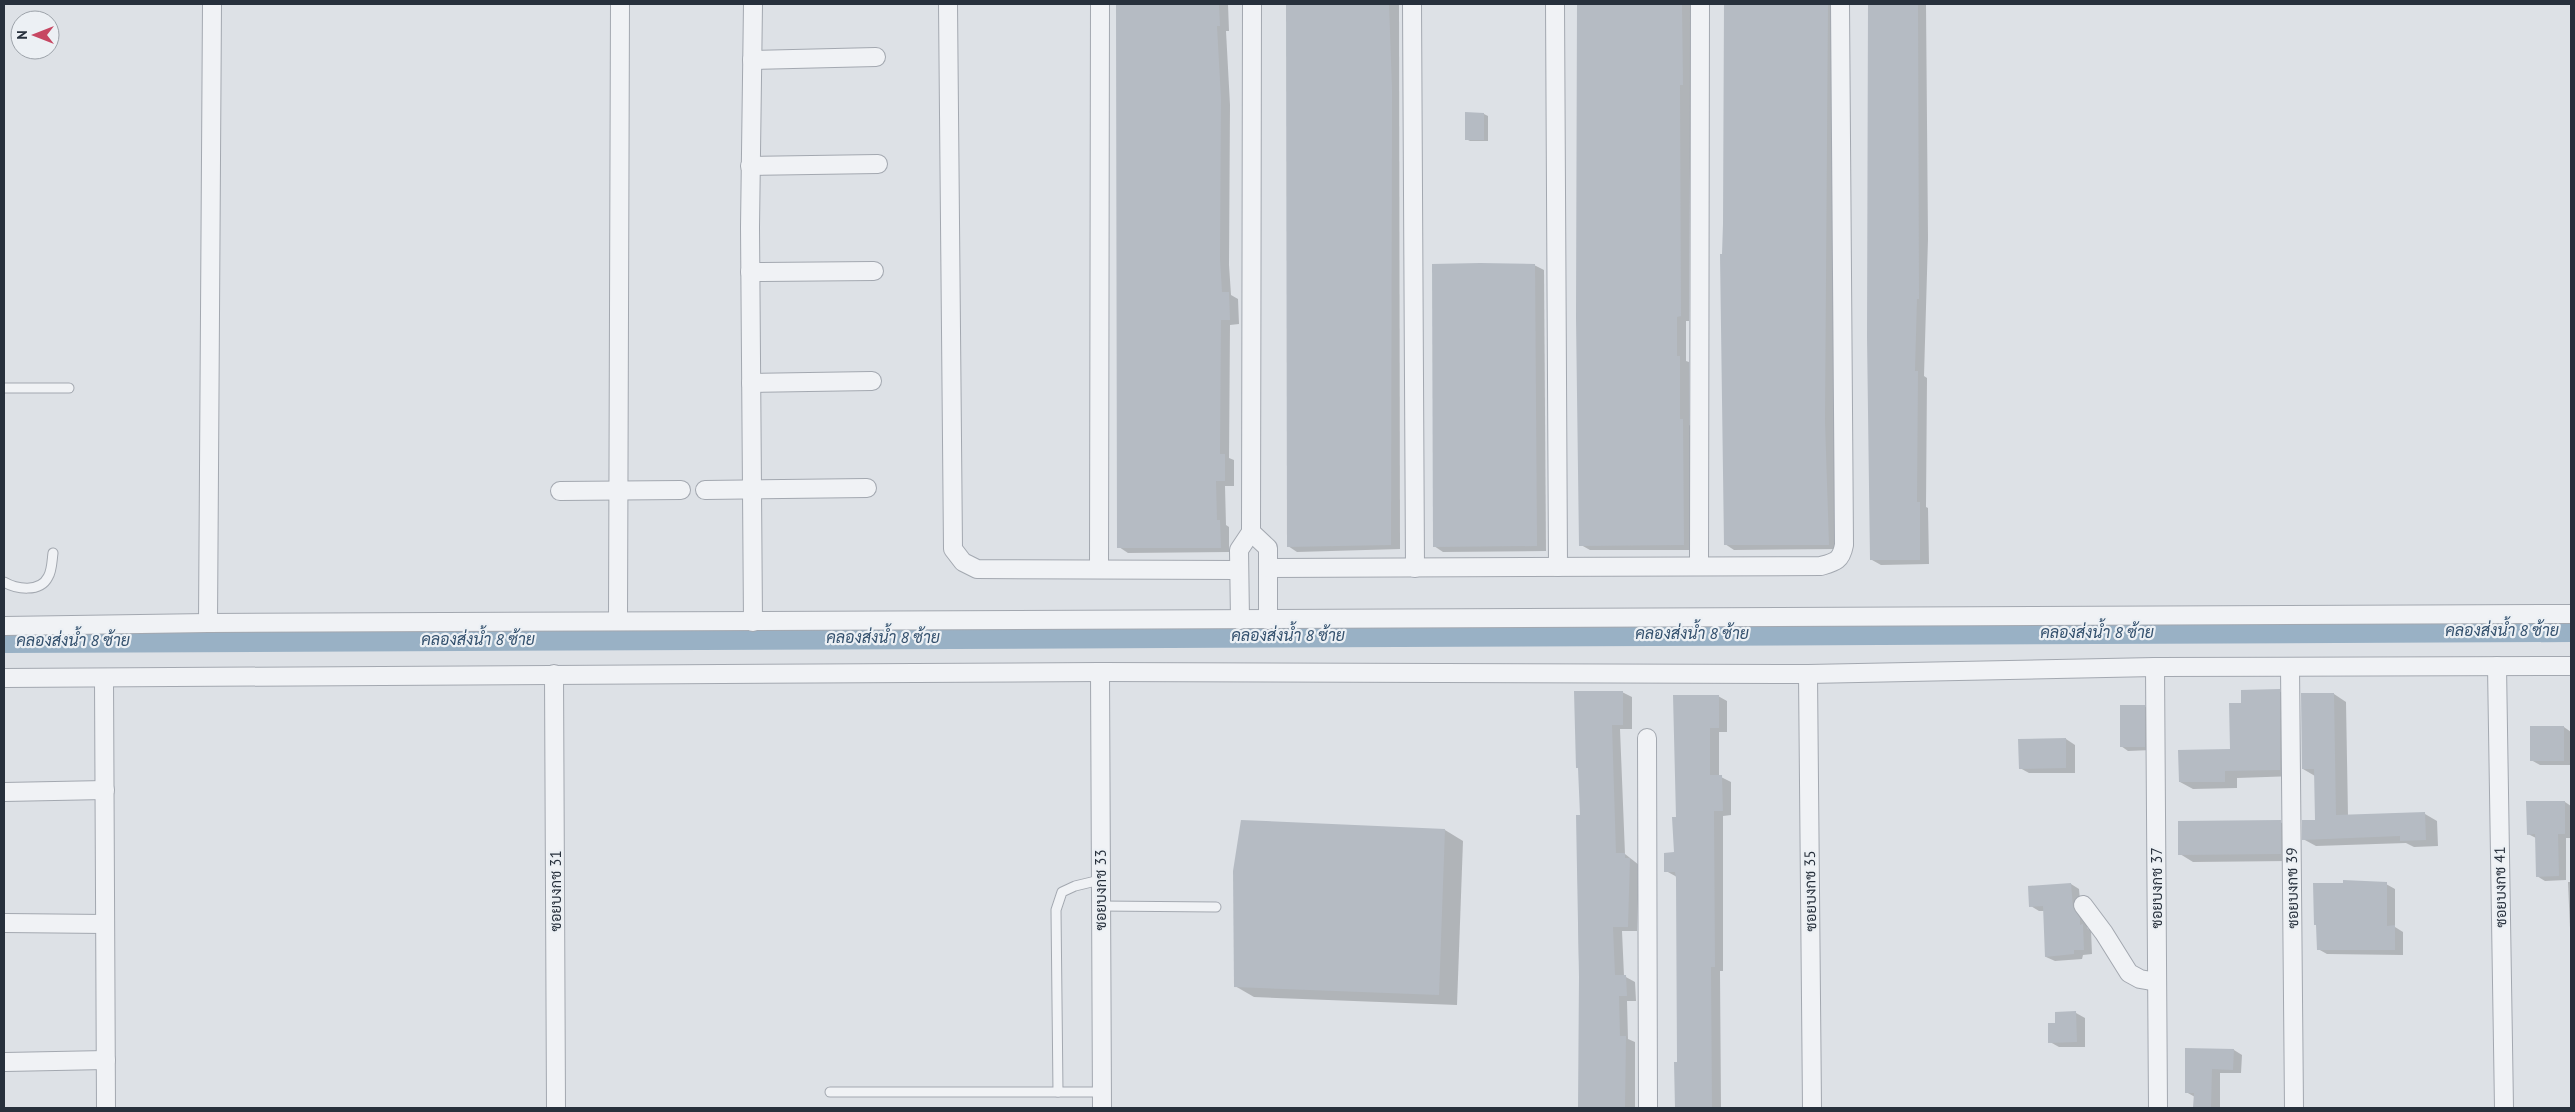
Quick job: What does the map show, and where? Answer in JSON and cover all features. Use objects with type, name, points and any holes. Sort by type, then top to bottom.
[{"type":"street","points":[[208,623],[212,4]]},
{"type":"street","points":[[618,621],[620,4]]},
{"type":"street","points":[[753,4],[750,166],[753,622]]},
{"type":"street","points":[[948,4],[953,549],[963,562],[977,569],[1239,570]]},
{"type":"street","points":[[1099,568],[1100,4]]},
{"type":"street","points":[[1240,620],[1239,550],[1251,532],[1252,4]]},
{"type":"street","points":[[1412,4],[1415,568]]},
{"type":"street","points":[[1555,4],[1558,567]]},
{"type":"street","points":[[1699,566],[1700,4]]},
{"type":"street","points":[[1268,568],[1821,566],[1837,561],[1842,556],[1840,4]]},
{"type":"street","points":[[752,60],[876,57]]},
{"type":"street","points":[[750,166],[878,164]]},
{"type":"street","points":[[750,272],[874,271]]},
{"type":"street","points":[[751,383],[872,381]]},
{"type":"street","points":[[705,490],[866,488]]},
{"type":"street","points":[[560,491],[681,490]]},
{"type":"street","points":[[1251,532],[1268,548],[1268,620]]},
{"type":"street","points":[[4,626],[618,621],[2571,614]]},
{"type":"street","name":"ซอยบงกช 41","points":[[2497,666],[2504,1108]]},
{"type":"street","points":[[4,678],[104,679],[554,674],[1100,672],[1808,674],[2155,667],[2571,666]]},
{"type":"street","name":"ซอยบงกช 37","points":[[2155,667],[2158,1108]]},
{"type":"street","name":"ซอยบงกช 39","points":[[2290,667],[2294,1108]]},
{"type":"street","name":"ซอยบงกช 33","points":[[1100,672],[1101,1100]]},
{"type":"street","name":"ซอยบงกช 31","points":[[554,674],[556,1108]]},
{"type":"street","name":"ซอยบงกช 35","points":[[1808,674],[1812,1108]]},
{"type":"street","points":[[104,679],[106,1108]]},
{"type":"street","points":[[1647,738],[1648,1108]]},
{"type":"street","points":[[4,792],[105,790]]},
{"type":"street","points":[[2082,905],[2104,933],[2129,973],[2140,979],[2157,982]]},
{"type":"street","points":[[5,922],[105,924]]},
{"type":"street","points":[[5,1062],[106,1060]]},
{"type":"lane","points":[[4,388],[69,388]]},
{"type":"lane","points":[[4,582],[11,586],[28,588],[36,587],[43,583],[49,577],[53,553]]},
{"type":"lane","points":[[1058,1092],[1056,910],[1062,892],[1075,886],[1100,880]]},
{"type":"lane","points":[[1100,906],[1216,907]]},
{"type":"lane","points":[[830,1092],[1058,1092],[1101,1100]]},
{"type":"building","points":[[1116,4],[1219,4],[1220,26],[1217,26],[1221,99],[1220,259],[1222,292],[1229,292],[1230,320],[1221,320],[1220,454],[1225,454],[1225,481],[1216,481],[1217,520],[1220,520],[1221,548],[1117,548]]},
{"type":"building","points":[[1286,4],[1389,4],[1392,89],[1391,545],[1287,547]]},
{"type":"building","points":[[1577,4],[1682,4],[1683,85],[1680,85],[1681,316],[1677,317],[1677,356],[1680,356],[1680,419],[1683,419],[1684,545],[1579,546],[1576,318]]},
{"type":"building","points":[[1724,4],[1828,4],[1825,421],[1829,545],[1724,545],[1720,254],[1722,254],[1723,224]]},
{"type":"building","points":[[1868,4],[1918,4],[1919,299],[1917,299],[1915,371],[1918,371],[1917,502],[1920,502],[1920,560],[1870,560],[1867,337]]},
{"type":"building","points":[[1465,112],[1484,113],[1484,140],[1465,140]]},
{"type":"building","points":[[1432,264],[1535,264],[1537,546],[1433,547]]},
{"type":"building","points":[[2280,689],[2280,770],[2225,771],[2225,782],[2179,782],[2178,750],[2230,749],[2229,703],[2241,703],[2241,690]]},
{"type":"building","points":[[1574,691],[1623,691],[1623,725],[1612,725],[1616,853],[1625,853],[1625,858],[1630,858],[1628,927],[1613,927],[1615,975],[1626,975],[1627,996],[1619,996],[1620,1036],[1626,1036],[1625,1108],[1578,1108],[1579,977],[1576,815],[1580,815],[1578,768],[1576,768]]},
{"type":"building","points":[[2301,693],[2334,693],[2336,815],[2425,812],[2426,840],[2400,841],[2400,836],[2302,840],[2302,820],[2315,820],[2314,769],[2302,769]]},
{"type":"building","points":[[1673,695],[1719,695],[1719,728],[1710,728],[1710,775],[1722,775],[1723,811],[1714,811],[1715,967],[1711,967],[1712,1108],[1675,1108],[1674,1062],[1677,1062],[1676,878],[1675,872],[1664,872],[1664,853],[1674,852],[1672,817],[1676,817]]},
{"type":"building","points":[[2120,705],[2145,705],[2145,747],[2120,747]]},
{"type":"building","points":[[2530,726],[2564,726],[2564,761],[2530,761]]},
{"type":"building","points":[[2066,738],[2066,768],[2019,769],[2018,739]]},
{"type":"building","points":[[2526,801],[2565,801],[2565,834],[2558,834],[2559,876],[2536,877],[2535,834],[2527,835]]},
{"type":"building","points":[[1241,820],[1445,829],[1439,995],[1234,987],[1233,871]]},
{"type":"building","points":[[2281,820],[2281,854],[2178,855],[2178,821]]},
{"type":"building","points":[[2343,880],[2387,882],[2387,926],[2395,925],[2395,950],[2317,950],[2316,925],[2314,925],[2313,883],[2343,883]]},
{"type":"building","points":[[2071,883],[2073,907],[2080,918],[2080,925],[2083,924],[2084,950],[2074,950],[2074,954],[2045,957],[2043,906],[2029,907],[2028,886]]},
{"type":"building","points":[[2076,1011],[2077,1042],[2048,1043],[2048,1023],[2055,1023],[2055,1012]]},
{"type":"building","points":[[2185,1048],[2234,1049],[2233,1070],[2212,1069],[2211,1108],[2193,1108],[2194,1093],[2185,1093]]},
{"type":"waterway","name":"คลองส่งน้ำ 8 ซ้าย","points":[[4,641],[2571,630]]}]
